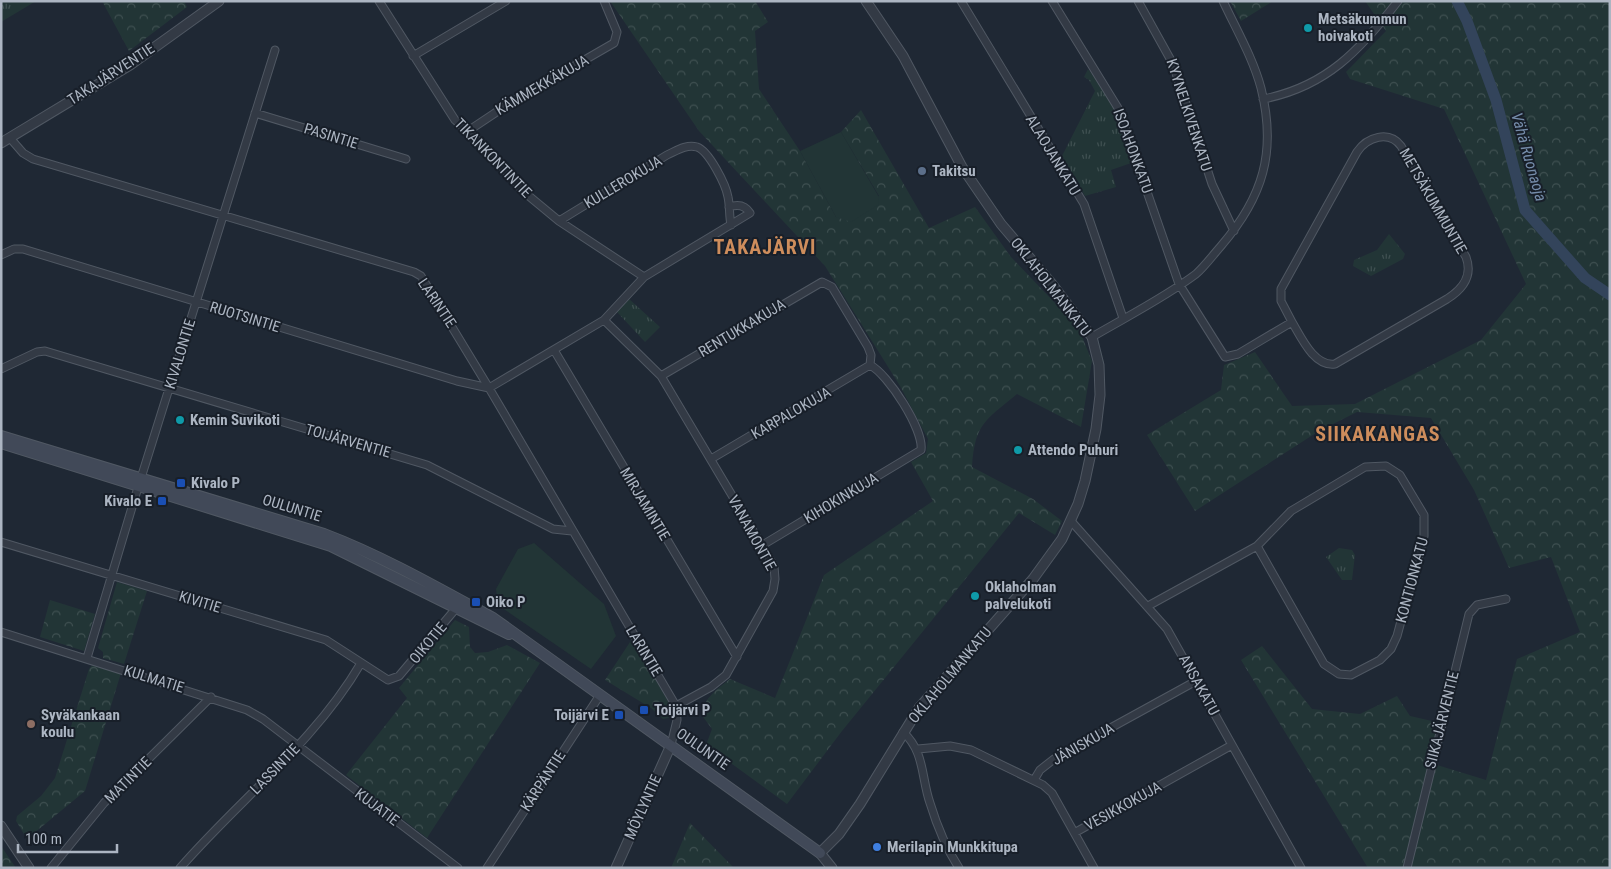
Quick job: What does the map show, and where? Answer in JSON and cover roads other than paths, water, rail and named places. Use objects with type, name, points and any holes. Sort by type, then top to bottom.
[{"type":"main road","name":"OULUNTIE","points":[[1,436],[330,545],[458,605],[527,643],[820,853]]},
{"type":"main road","name":"OULUNTIE","points":[[1,443],[139,482]]},
{"type":"street","name":"TAKAJÄRVENTIE","points":[[5,141],[130,64],[219,1]]},
{"type":"street","name":"TIKANKONTINTIE","points":[[379,1],[455,120],[485,147],[524,192],[559,221],[644,277]]},
{"type":"street","points":[[413,56],[506,1]]},
{"type":"street","name":"KÄMMEKKÄKUJA","points":[[468,131],[527,93],[604,50],[616,39],[614,23],[604,1]]},
{"type":"street","name":"OKLAHOLMANKATU","points":[[820,853],[839,834],[860,804],[919,708],[1033,579],[1053,553],[1071,521],[1087,475],[1100,402],[1098,365],[1092,337],[1052,284],[1002,224],[966,173],[903,56],[866,1]]},
{"type":"street","name":"ALAOJANKATU","points":[[961,1],[1084,204],[1123,318]]},
{"type":"street","name":"ISOAHONKATU","points":[[1052,1],[1118,108],[1179,284]]},
{"type":"street","name":"KYYNELKIVENKATU","points":[[1138,1],[1173,64],[1212,184],[1234,231]]},
{"type":"street","points":[[1092,337],[1199,271],[1248,212],[1261,181],[1265,159],[1267,126],[1263,99],[1254,68],[1223,1]]},
{"type":"street","points":[[1263,99],[1298,91],[1329,72],[1357,50],[1398,1]]},
{"type":"street","name":"KIVALONTIE","points":[[87,658],[139,482],[275,50]]},
{"type":"street","name":"PASINTIE","points":[[255,113],[406,159]]},
{"type":"street","name":"METSÄKUMMUNTIE","points":[[1392,138],[1401,146],[1466,257],[1468,271],[1465,284],[1448,299],[1335,364],[1328,364],[1319,360],[1292,322],[1281,297],[1281,289],[1286,277],[1360,148],[1372,139],[1392,138]]},
{"type":"street","name":"LARINTIE","points":[[5,141],[32,158],[418,274],[428,285],[490,388],[676,706]]},
{"type":"street","name":"KULLEROKUJA","points":[[559,221],[667,155],[689,147],[698,147],[710,158],[727,191],[729,207]]},
{"type":"street","points":[[490,388],[604,320],[644,277],[750,213],[744,207],[736,205],[729,207],[731,224]]},
{"type":"street","name":"RUOTSINTIE","points":[[1,255],[23,249],[457,382],[490,388]]},
{"type":"street","name":"RENTUKKAKUJA","points":[[661,376],[817,284],[824,282],[833,288],[868,347],[871,355],[870,365]]},
{"type":"street","points":[[1179,284],[1225,356],[1238,354],[1292,322]]},
{"type":"street","name":"VANAMONTIE","points":[[604,320],[661,376],[774,566],[775,583],[726,675],[718,683],[676,706]]},
{"type":"street","name":"MIRJAMINTIE","points":[[554,350],[737,657]]},
{"type":"street","name":"TOIJÄRVENTIE","points":[[1,369],[42,351],[427,465],[553,529],[572,531]]},
{"type":"street","name":"KIHOKINKUJA","points":[[761,546],[921,450],[920,438],[895,390],[878,369],[870,365]]},
{"type":"street","name":"KARPALOKUJA","points":[[711,459],[870,365]]},
{"type":"street","name":"KONTIONKATU","points":[[1148,606],[1257,546],[1297,507],[1360,469],[1370,466],[1386,466],[1397,472],[1422,510],[1426,522],[1424,536],[1394,645],[1380,660],[1352,675],[1338,674],[1324,664],[1257,546]]},
{"type":"street","name":"ANSAKATU","points":[[1071,521],[1167,629],[1301,868]]},
{"type":"street","name":"KIVITIE","points":[[1,542],[326,640],[390,680]]},
{"type":"street","name":"SIIKAJÄRVENTIE","points":[[1406,868],[1469,614],[1477,605],[1506,599]]},
{"type":"street","name":"OIKOTIE","points":[[390,680],[399,676],[458,605]]},
{"type":"street","name":"KULMATIE","points":[[1,632],[240,707],[263,719],[297,746]]},
{"type":"street","name":"LASSINTIE","points":[[180,868],[297,746],[340,694],[361,663]]},
{"type":"street","name":"JÄNISKUJA","points":[[1034,780],[1040,770],[1054,759],[1196,680]]},
{"type":"street","name":"KÄRPÄNTIE","points":[[487,868],[600,695]]},
{"type":"street","name":"MATINTIE","points":[[51,868],[104,803],[210,697]]},
{"type":"street","points":[[671,746],[677,720],[676,706]]},
{"type":"street","points":[[903,732],[918,749],[930,804],[948,850],[959,868]]},
{"type":"street","name":"VESIKKOKUJA","points":[[1076,832],[1232,745]]},
{"type":"street","name":"KUJATIE","points":[[297,746],[458,868]]},
{"type":"street","name":"MÖYLYNTIE","points":[[616,868],[671,746]]},
{"type":"street","points":[[918,749],[950,746],[964,748],[986,756],[1034,780],[1052,793],[1076,832],[1094,868]]},
{"type":"street","points":[[1,826],[28,868]]},
{"type":"street","name":"OULUNTIE","points":[[820,853],[832,868]]},
{"type":"waterway","name":"Vähä Ruonaoja","points":[[1457,1],[1467,21],[1496,100],[1525,210],[1585,278],[1610,295]]},
{"type":"place","name":"Metsäkummun hoivakoti","points":[[1308,28]]},
{"type":"place","name":"Takitsu","points":[[922,171]]},
{"type":"place","name":"Kemin Suvikoti","points":[[180,420]]},
{"type":"place","name":"Attendo Puhuri","points":[[1018,450]]},
{"type":"place","name":"Kivalo P","points":[[181,483]]},
{"type":"place","name":"Kivalo E","points":[[162,501]]},
{"type":"place","name":"Oklaholman palvelukoti","points":[[975,596]]},
{"type":"place","name":"Oiko P","points":[[476,602]]},
{"type":"place","name":"Toijärvi P","points":[[644,710]]},
{"type":"place","name":"Toijärvi E","points":[[619,715]]},
{"type":"place","name":"Syväkankaan koulu","points":[[31,724]]},
{"type":"place","name":"Merilapin Munkkitupa","points":[[877,847]]},
{"type":"district","name":"TAKAJÄRVI","points":[[765,247]]},
{"type":"district","name":"SIIKAKANGAS","points":[[1378,434]]}]
